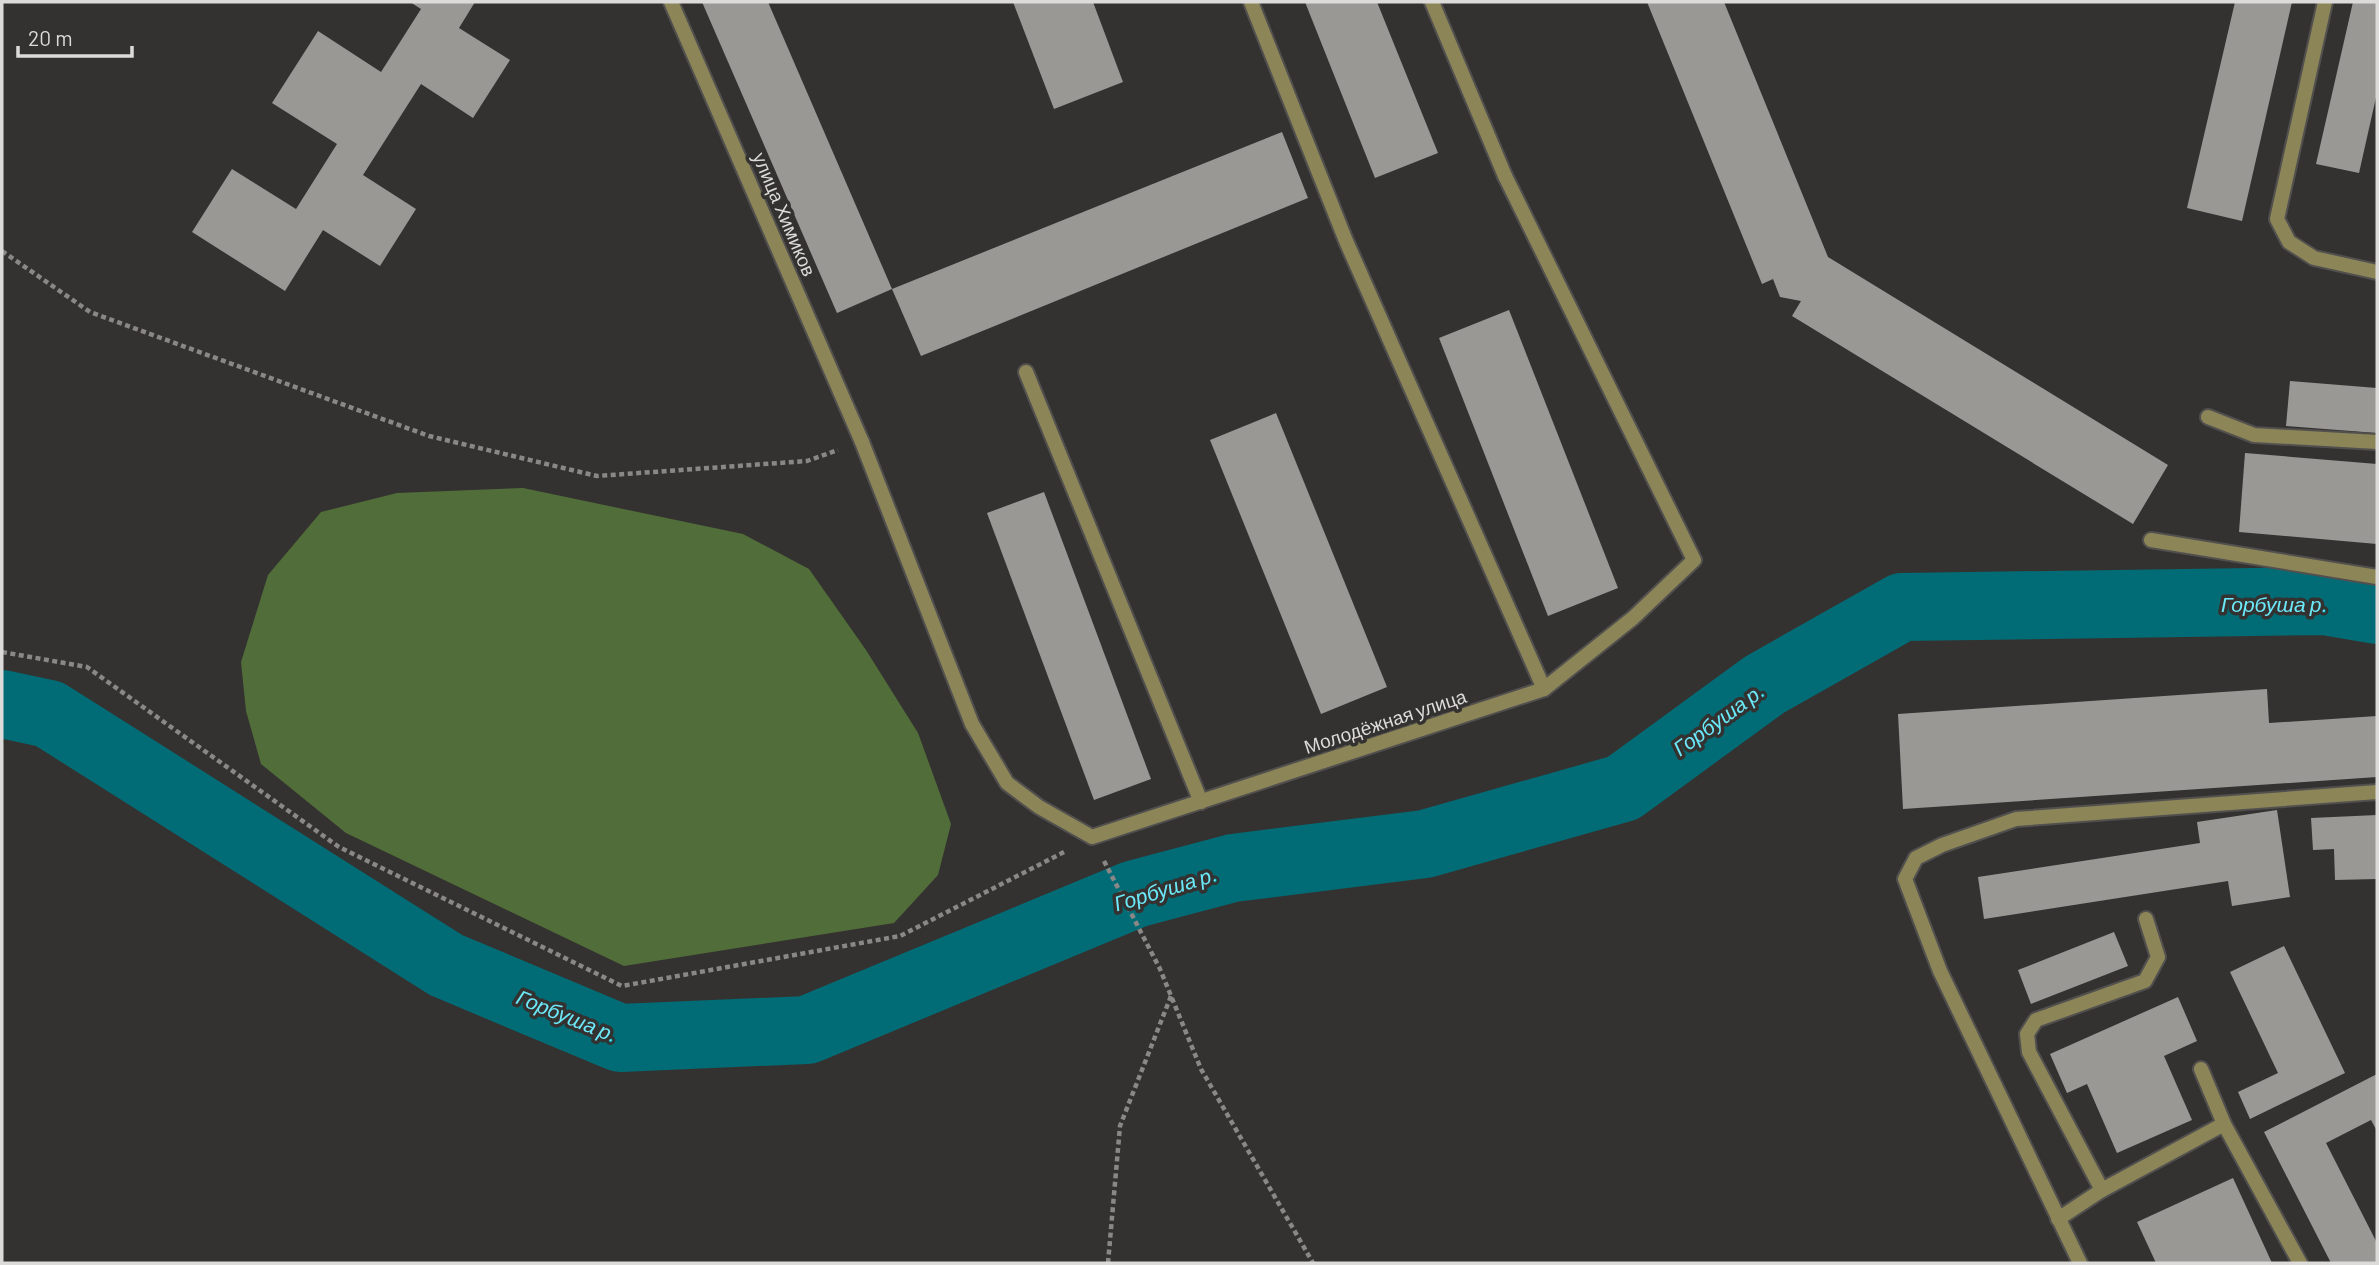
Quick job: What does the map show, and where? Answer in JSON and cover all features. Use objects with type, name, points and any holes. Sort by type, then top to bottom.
[{"type":"street","name":"улица Химиков","points":[[671,2],[862,442]]},
{"type":"street","points":[[1251,2],[1346,241],[1544,690]]},
{"type":"street","name":"Молодёжная улица","points":[[1092,837],[1544,690],[1633,618],[1694,560],[1505,176],[1433,2]]},
{"type":"street","points":[[2325,2],[2277,219],[2289,242],[2314,258],[2377,272]]},
{"type":"street","points":[[1026,372],[1201,802]]},
{"type":"street","points":[[2207,417],[2254,435],[2377,442]]},
{"type":"street","points":[[862,442],[972,724],[1007,783],[1039,807],[1092,837]]},
{"type":"street","points":[[2151,540],[2377,577]]},
{"type":"street","points":[[2080,1263],[1940,971],[1905,879],[1916,858],[1942,845],[2016,818],[2377,792]]},
{"type":"street","points":[[2102,1190],[2029,1052],[2027,1034],[2036,1020],[2145,981],[2158,957],[2146,919]]},
{"type":"street","points":[[2201,1069],[2224,1124],[2300,1263]]},
{"type":"street","points":[[2058,1219],[2102,1190],[2224,1124]]},
{"type":"path","points":[[2,251],[90,312],[429,436],[597,476],[807,461],[862,442]]},
{"type":"path","points":[[2,652],[87,667],[339,847],[622,986],[900,936],[1092,837],[1160,969],[1201,1069],[1313,1263]]},
{"type":"path","points":[[1108,1263],[1120,1126],[1171,996]]},
{"type":"green space","points":[[523,488],[743,534],[809,569],[866,650],[918,733],[951,824],[938,875],[894,923],[624,966],[346,833],[261,764],[246,711],[241,662],[268,575],[321,512],[397,493]]},
{"type":"building","points":[[410,2],[475,2],[459,28],[510,60],[473,118],[421,84],[363,175],[416,209],[380,266],[323,230],[285,291],[192,232],[232,169],[296,209],[337,144],[272,103],[318,31],[381,72],[421,9]]},
{"type":"building","points":[[702,2],[768,2],[892,289],[837,313]]},
{"type":"building","points":[[1013,2],[1093,2],[1123,82],[1054,109]]},
{"type":"building","points":[[1305,2],[1377,2],[1438,153],[1375,178]]},
{"type":"building","points":[[1647,2],[1724,2],[1828,257],[2168,465],[2133,524],[1792,316],[1801,301],[1780,297],[1773,279],[1762,284]]},
{"type":"building","points":[[2235,2],[2292,2],[2242,221],[2187,208]]},
{"type":"building","points":[[2353,2],[2377,2],[2377,93],[2359,173],[2316,164]]},
{"type":"building","points":[[1282,132],[1308,198],[921,356],[892,289]]},
{"type":"building","points":[[1509,310],[1618,588],[1548,616],[1439,338]]},
{"type":"building","points":[[2290,381],[2377,388],[2377,433],[2286,426]]},
{"type":"building","points":[[1276,413],[1387,687],[1321,714],[1210,440]]},
{"type":"building","points":[[2245,453],[2377,464],[2377,544],[2239,532]]},
{"type":"building","points":[[1044,492],[1151,779],[1094,800],[987,513]]},
{"type":"building","points":[[2267,689],[2269,723],[2377,716],[2377,777],[1903,809],[1898,714]]},
{"type":"building","points":[[2277,810],[2290,897],[2232,906],[2228,881],[1984,919],[1978,877],[2200,843],[2197,822]]},
{"type":"building","points":[[2377,815],[2377,879],[2335,880],[2334,849],[2313,850],[2311,818]]},
{"type":"building","points":[[2114,932],[2128,966],[2031,1004],[2018,970]]},
{"type":"building","points":[[2284,946],[2345,1073],[2250,1119],[2238,1092],[2278,1073],[2230,972]]},
{"type":"building","points":[[2178,997],[2197,1041],[2164,1056],[2192,1120],[2117,1153],[2087,1084],[2067,1093],[2050,1054]]},
{"type":"building","points":[[2377,1074],[2377,1131],[2371,1120],[2326,1143],[2377,1243],[2377,1263],[2331,1263],[2264,1132]]},
{"type":"building","points":[[2233,1178],[2272,1263],[2156,1263],[2137,1222]]},
{"type":"waterway","name":"Горбуша р.","points":[[2,704],[49,714],[446,965],[620,1038],[807,1030],[1135,894],[1233,868],[1425,844],[1623,788],[1764,685],[1902,607],[2324,601],[2377,610]]}]
